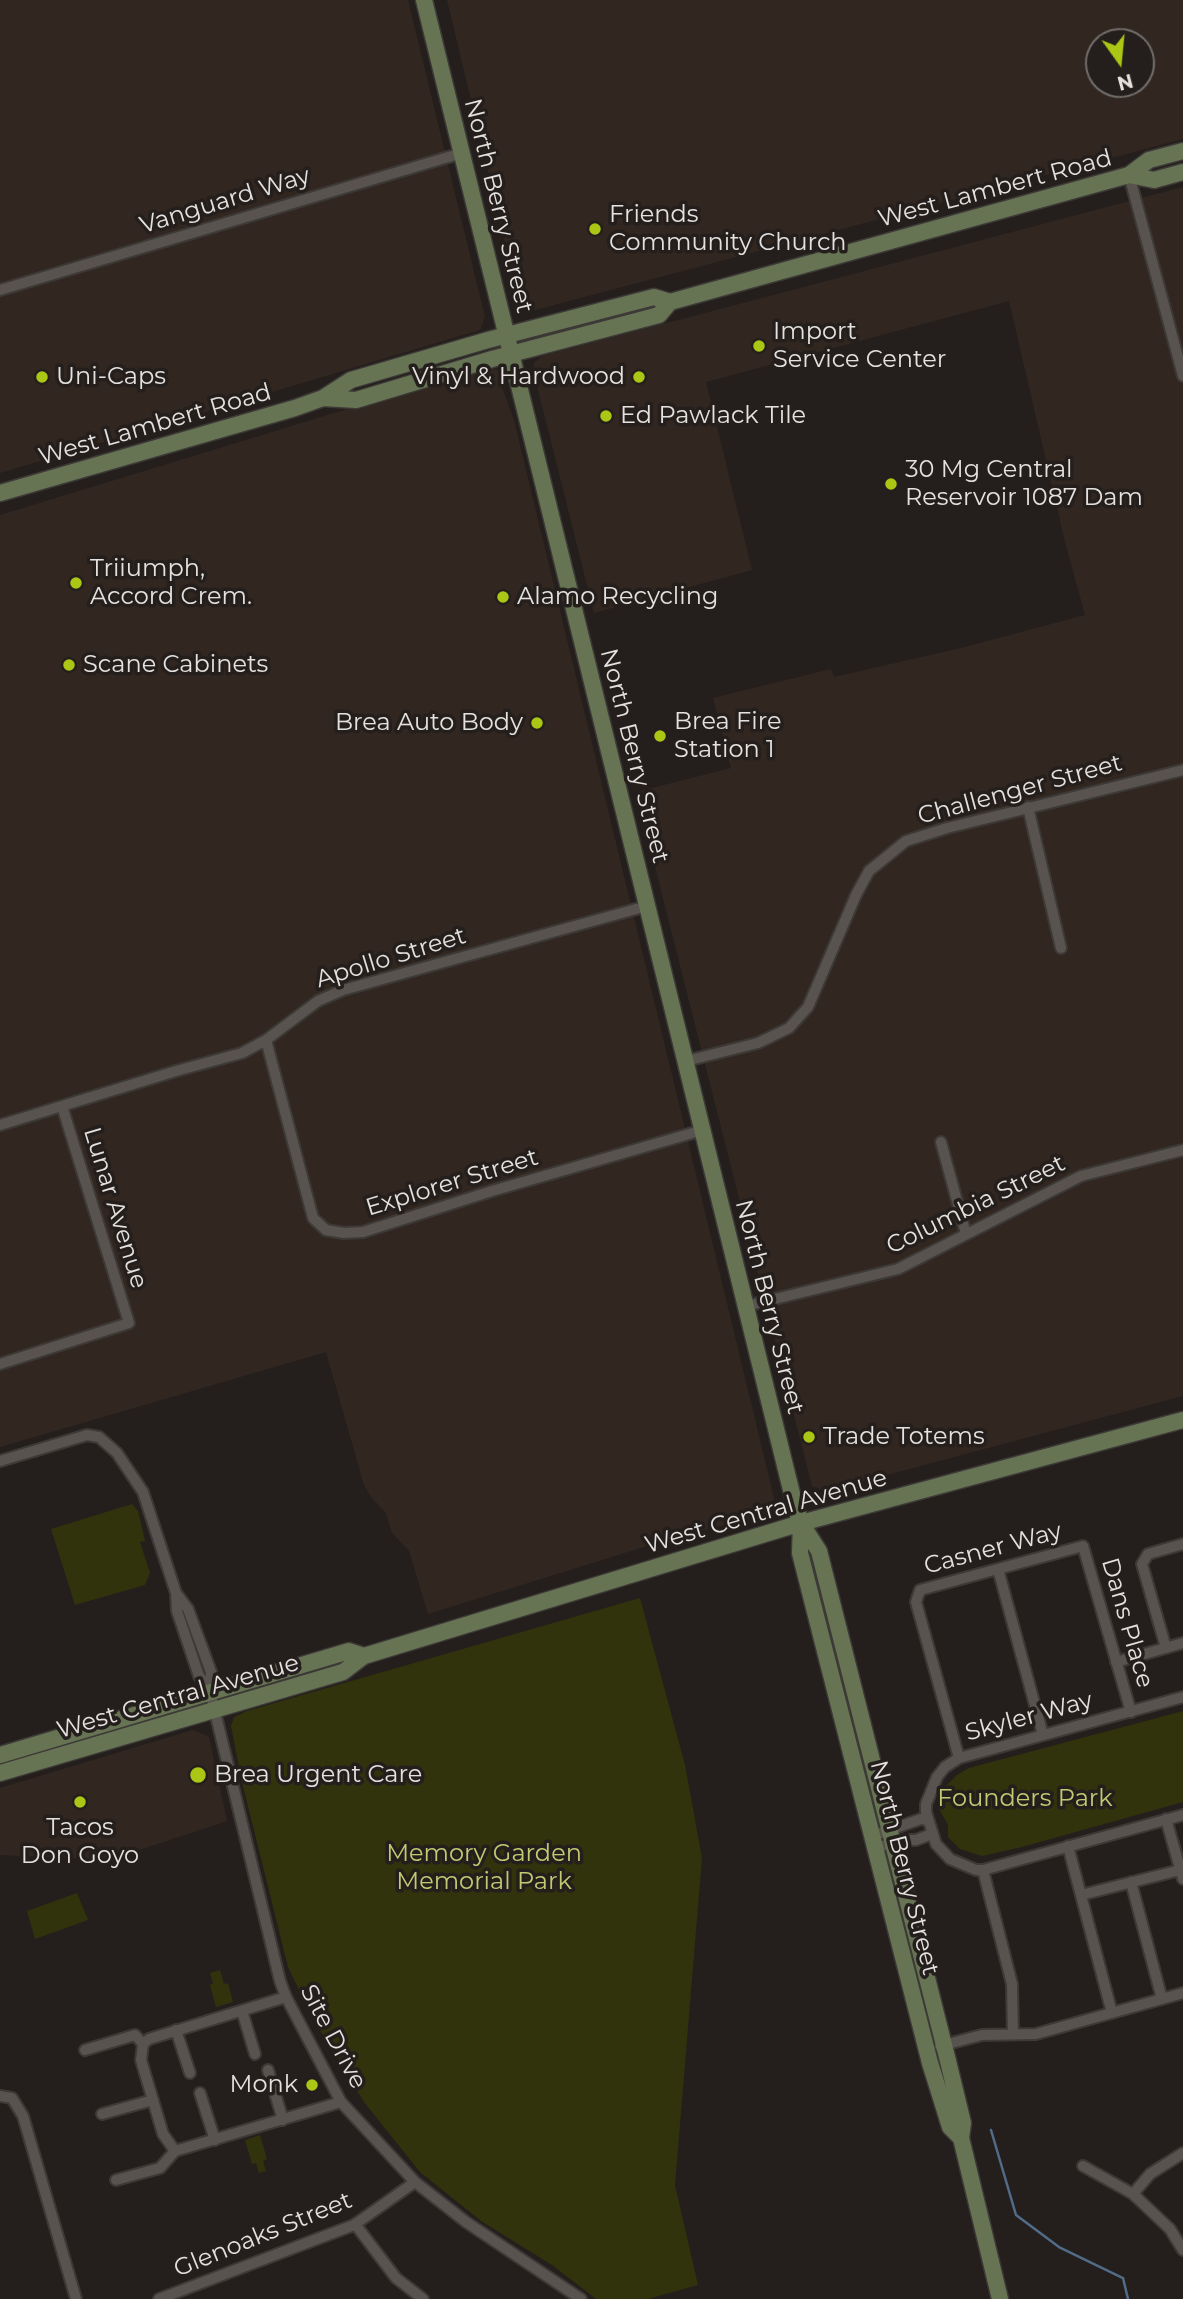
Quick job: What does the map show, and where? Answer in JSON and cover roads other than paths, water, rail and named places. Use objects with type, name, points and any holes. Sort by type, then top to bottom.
[{"type":"main road","name":"North Berry Street","points":[[424,0],[795,1506],[801,1523],[819,1551],[963,2123],[961,2138],[1000,2299]]},
{"type":"main road","name":"West Lambert Road","points":[[323,398],[356,400],[512,354],[659,315],[670,302],[1129,175],[1149,160],[1183,151]]},
{"type":"main road","name":"West Lambert Road","points":[[1129,175],[1154,180],[1183,172]]},
{"type":"main road","name":"West Lambert Road","points":[[0,494],[323,398],[351,380],[507,334],[654,296],[670,302]]},
{"type":"main road","name":"West Central Avenue","points":[[0,1773],[342,1672],[364,1656],[801,1523],[1183,1420]]},
{"type":"main road","name":"North Berry Street","points":[[801,1523],[800,1553],[927,2049],[950,2127],[961,2138]]},
{"type":"main road","name":"West Central Avenue","points":[[0,1755],[349,1651],[364,1656]]},
{"type":"street","name":"Vanguard Way","points":[[0,290],[462,153]]},
{"type":"street","points":[[1129,175],[1183,376]]},
{"type":"street","name":"Challenger Street","points":[[687,1061],[758,1043],[789,1028],[808,1007],[856,895],[869,872],[906,841],[1028,807],[1183,770]]},
{"type":"street","points":[[1028,807],[1061,948]]},
{"type":"street","name":"Apollo Street","points":[[0,1125],[242,1053],[266,1040],[317,1001],[343,990],[647,906]]},
{"type":"street","name":"Explorer Street","points":[[266,1040],[313,1218],[326,1230],[363,1233],[492,1191],[703,1130]]},
{"type":"street","name":"Lunar Avenue","points":[[0,1364],[129,1323],[62,1105]]},
{"type":"street","points":[[941,1142],[966,1234]]},
{"type":"street","name":"Columbia Street","points":[[746,1307],[898,1269],[1081,1176],[1183,1150]]},
{"type":"street","name":"Site Drive","points":[[0,1461],[87,1435],[99,1437],[117,1453],[143,1493],[176,1593],[188,1609],[211,1672],[210,1691],[286,1997],[341,2102],[415,2182],[466,2221],[581,2299]]},
{"type":"street","points":[[1166,1648],[1142,1564],[1148,1554],[1183,1544]]},
{"type":"street","name":"Casner Way","points":[[959,1758],[916,1602],[917,1595],[920,1590],[1083,1546]]},
{"type":"street","name":"Dans Place","points":[[1083,1546],[1131,1712]]},
{"type":"street","points":[[998,1569],[1043,1735]]},
{"type":"street","points":[[1116,1662],[1183,1643]]},
{"type":"street","name":"Skyler Way","points":[[928,1820],[926,1804],[932,1785],[945,1767],[959,1758],[1183,1697]]},
{"type":"street","points":[[874,1842],[921,1819],[928,1820],[936,1844],[950,1859],[967,1867],[983,1870],[1183,1815]]},
{"type":"street","points":[[1081,1895],[1130,1882],[1182,1875],[1166,1819]]},
{"type":"street","points":[[890,1836],[915,1840],[932,1834]]},
{"type":"street","points":[[1068,1846],[1112,2013]]},
{"type":"street","points":[[983,1870],[1012,1984],[1013,2034]]},
{"type":"street","points":[[1130,1882],[1162,1999]]},
{"type":"street","points":[[927,2049],[982,2035],[1036,2034],[1183,1993]]},
{"type":"street","points":[[175,2151],[163,2134],[141,2060],[143,2044],[149,2039],[176,2030],[286,1997]]},
{"type":"street","points":[[242,2011],[255,2054]]},
{"type":"street","points":[[176,2030],[190,2073]]},
{"type":"street","points":[[85,2050],[135,2035],[143,2044]]},
{"type":"street","points":[[268,2070],[283,2120]]},
{"type":"street","points":[[200,2093],[215,2140]]},
{"type":"street","points":[[0,2096],[12,2098],[23,2116],[76,2299]]},
{"type":"street","points":[[102,2114],[153,2100]]},
{"type":"street","points":[[116,2180],[160,2168],[175,2151],[341,2102]]},
{"type":"street","points":[[1133,2194],[1150,2174],[1183,2153]]},
{"type":"street","points":[[1083,2166],[1133,2194],[1170,2229],[1183,2250]]},
{"type":"street","name":"Glenoaks Street","points":[[159,2299],[355,2224],[415,2182]]},
{"type":"street","points":[[355,2224],[396,2278],[423,2299]]},
{"type":"waterway","points":[[991,2130],[1016,2215],[1059,2247],[1123,2278],[1128,2299]]},
{"type":"place","name":"Friends Community Church","points":[[595,229]]},
{"type":"place","name":"Import Service Center","points":[[759,346]]},
{"type":"place","name":"Uni-Caps","points":[[42,377]]},
{"type":"place","name":"Vinyl & Hardwood","points":[[639,377]]},
{"type":"place","name":"Ed Pawlack Tile","points":[[606,416]]},
{"type":"place","name":"30 Mg Central Reservoir 1087 Dam","points":[[891,484]]},
{"type":"place","name":"Triiumph, Accord Crem.","points":[[76,583]]},
{"type":"place","name":"Alamo Recycling","points":[[503,597]]},
{"type":"place","name":"Scane Cabinets","points":[[69,665]]},
{"type":"place","name":"Brea Auto Body","points":[[537,723]]},
{"type":"place","name":"Brea Fire Station 1","points":[[660,736]]},
{"type":"place","name":"Trade Totems","points":[[809,1437]]},
{"type":"place","name":"Brea Urgent Care","points":[[198,1775]]},
{"type":"place","name":"Tacos Don Goyo","points":[[80,1802]]},
{"type":"place","name":"Monk","points":[[312,2085]]},
{"type":"park label","name":"Founders Park","points":[[1025,1799]]},
{"type":"park label","name":"Memory Garden Memorial Park","points":[[484,1868]]}]
